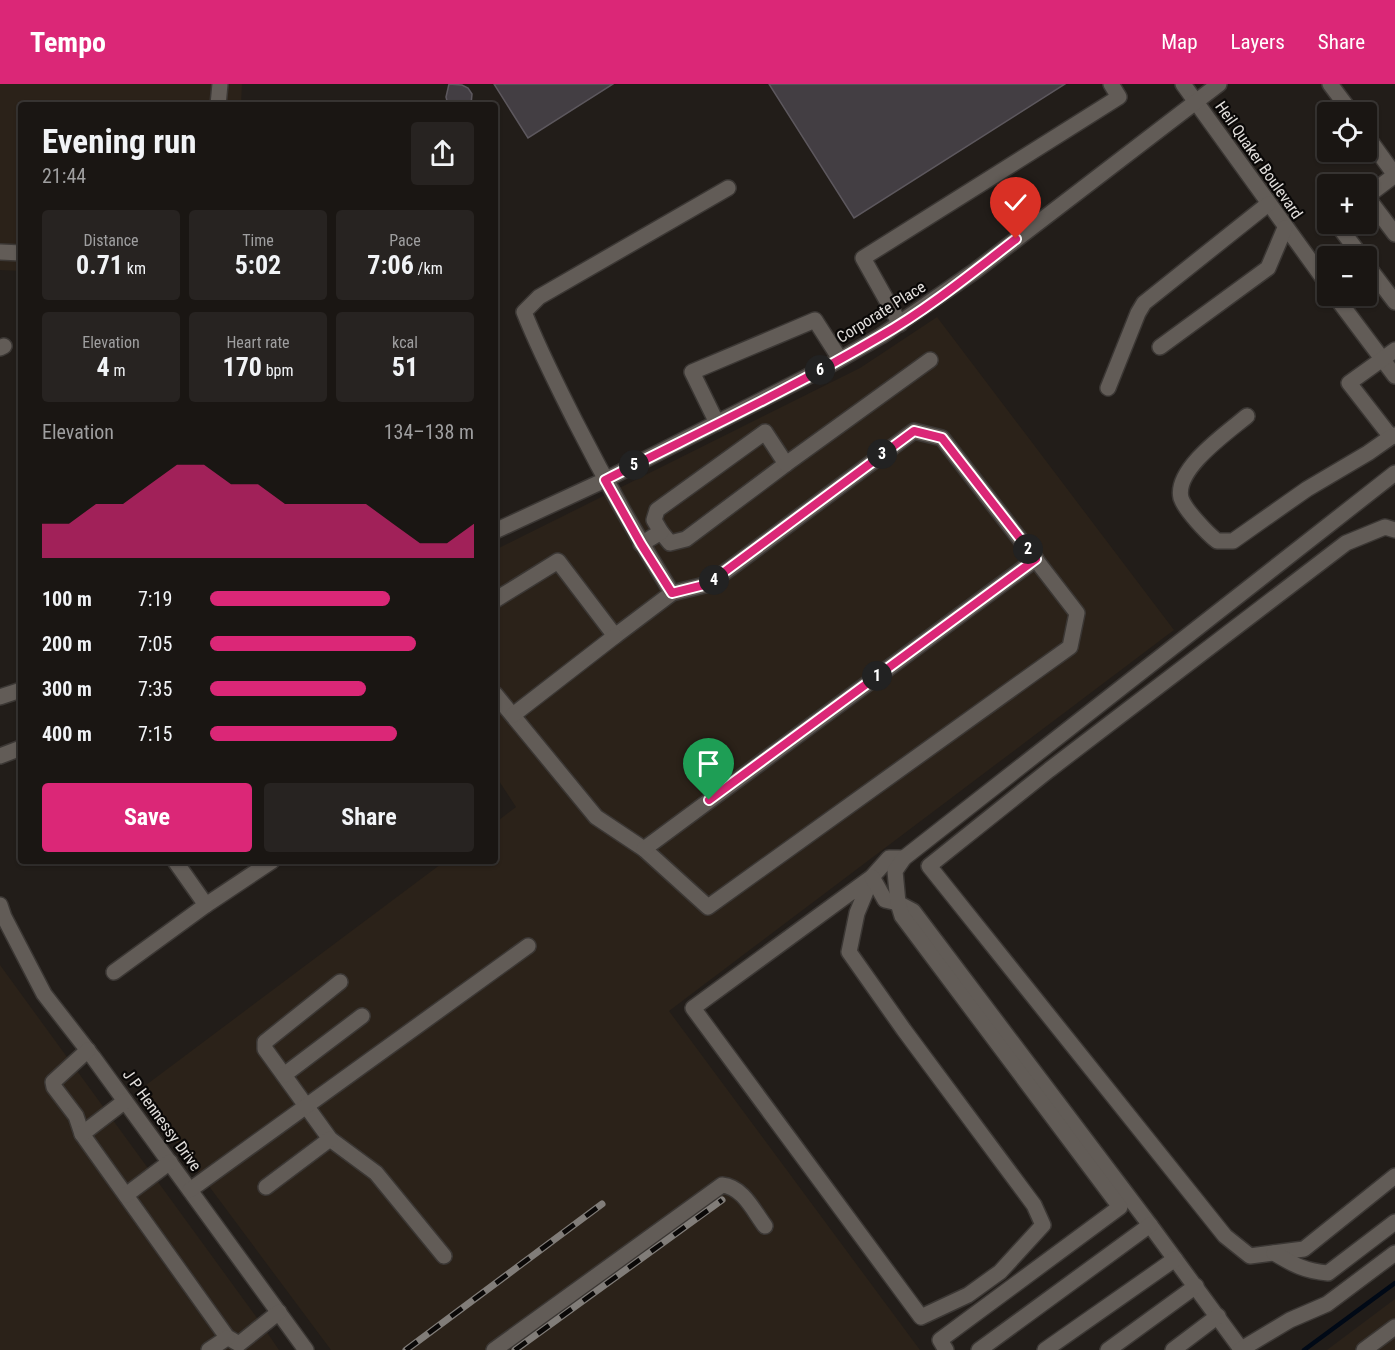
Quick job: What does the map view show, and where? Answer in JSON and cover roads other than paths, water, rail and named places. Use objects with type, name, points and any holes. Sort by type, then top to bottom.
[{"type":"street","points":[[218,102],[220,84]]},
{"type":"street","points":[[900,324],[863,258],[1119,97],[1111,84]]},
{"type":"street","name":"Heil Quaker Boulevard","points":[[1183,84],[1317,270]]},
{"type":"street","name":"Corporate Place","points":[[498,530],[605,480],[717,423],[840,359],[900,324],[975,271],[1219,84]]},
{"type":"street","points":[[1330,84],[1344,102]]},
{"type":"street","points":[[1377,150],[1395,175],[1377,189]]},
{"type":"street","points":[[672,593],[605,480],[538,348],[524,312],[540,297],[728,188]]},
{"type":"street","points":[[1108,388],[1144,303],[1268,204]]},
{"type":"street","points":[[1377,210],[1395,234]]},
{"type":"street","points":[[1160,347],[1268,268],[1285,228]]},
{"type":"street","points":[[0,252],[18,253]]},
{"type":"street","points":[[1377,278],[1395,302]]},
{"type":"street","points":[[1344,306],[1389,355],[1395,376]]},
{"type":"street","points":[[717,423],[692,372],[814,320],[840,359]]},
{"type":"street","points":[[1247,416],[1191,466],[1183,481],[1181,498],[1202,529],[1217,541],[1233,541],[1307,489],[1393,436],[1349,383],[1389,355]]},
{"type":"street","points":[[786,464],[765,432],[657,510],[654,520],[670,543],[686,539],[930,360]]},
{"type":"street","points":[[498,698],[596,817],[644,849],[708,907],[1070,648],[1077,613],[942,438],[914,431],[708,584],[672,593],[513,715]]},
{"type":"street","points":[[946,1350],[940,1340],[1120,1207],[902,916],[898,903],[895,871],[904,858],[1395,473]]},
{"type":"street","points":[[1395,530],[1385,527],[1346,543],[1049,770],[929,866],[1226,1236],[1250,1256],[1304,1249],[1395,1176]]},
{"type":"street","points":[[641,544],[661,532]]},
{"type":"street","points":[[644,849],[1036,559]]},
{"type":"street","points":[[498,598],[558,561],[615,636]]},
{"type":"street","points":[[0,696],[18,691]]},
{"type":"street","points":[[0,756],[18,749]]},
{"type":"street","points":[[872,878],[857,914],[849,952],[1034,1205],[1043,1225],[1000,1272],[968,1295],[921,1317],[693,1008],[872,878],[890,858],[904,858]]},
{"type":"street","points":[[177,864],[206,905]]},
{"type":"street","points":[[114,972],[206,905],[268,864]]},
{"type":"street","points":[[872,878],[885,900],[898,903],[913,911],[1196,1286],[1241,1350],[1290,1320],[1327,1304],[1395,1253]]},
{"type":"street","name":"J P Hennessy Drive","points":[[0,905],[3,917],[44,994],[88,1050],[306,1350]]},
{"type":"street","points":[[190,1190],[528,946]]},
{"type":"street","points":[[340,981],[265,1042],[265,1050],[330,1139],[376,1173],[444,1256]]},
{"type":"street","points":[[284,1075],[362,1016]]},
{"type":"street","points":[[88,1050],[53,1082],[54,1087],[76,1116],[82,1134],[227,1338],[239,1344],[279,1312]]},
{"type":"street","points":[[82,1134],[125,1101]]},
{"type":"street","points":[[266,1187],[330,1139]]},
{"type":"street","points":[[126,1195],[170,1162]]},
{"type":"street","points":[[494,1350],[722,1185],[739,1190],[765,1226]]},
{"type":"street","points":[[1274,1253],[1293,1265],[1309,1271],[1328,1273],[1395,1222]]},
{"type":"street","points":[[979,1350],[1150,1225]]},
{"type":"street","points":[[1046,1350],[1175,1259]]},
{"type":"street","points":[[1108,1350],[1196,1286]]},
{"type":"street","points":[[1173,1350],[1218,1316]]},
{"type":"street","points":[[1364,1350],[1395,1327]]},
{"type":"street","points":[[209,1350],[227,1338]]},
{"type":"waterway","points":[[1304,1350],[1395,1283]]},
{"type":"railway","points":[[515,1350],[722,1200]]},
{"type":"railway","points":[[406,1350],[602,1204]]}]
